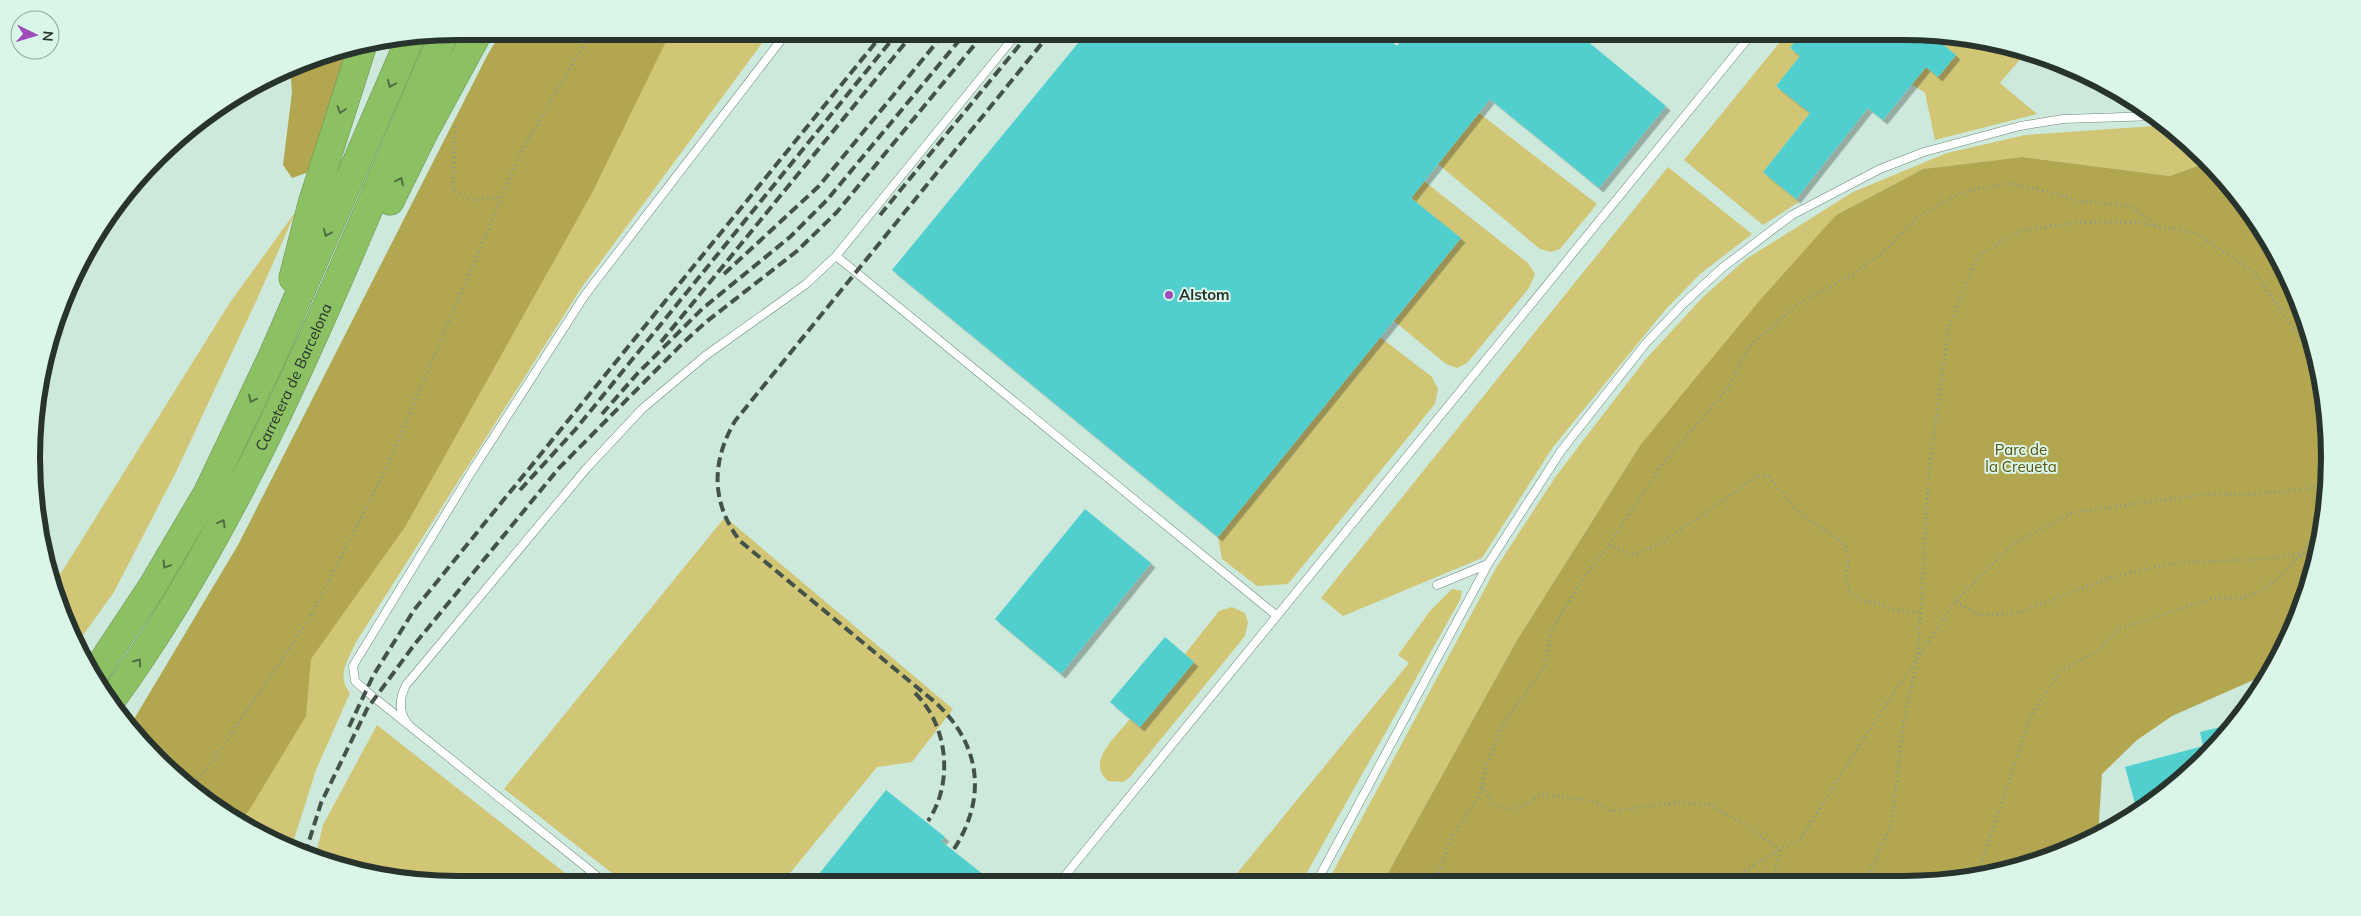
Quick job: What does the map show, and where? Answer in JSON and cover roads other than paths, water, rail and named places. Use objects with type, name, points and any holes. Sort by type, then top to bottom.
[{"type":"highway","points":[[309,347],[389,204],[432,117],[474,40]]},
{"type":"highway","name":"Carretera de Barcelona","points":[[114,696],[150,644],[222,524],[257,457],[309,347],[441,41]]},
{"type":"highway","name":"Carretera de Barcelona","points":[[97,669],[152,587],[208,492],[273,355],[408,43]]},
{"type":"highway","points":[[273,355],[312,204],[361,52]]},
{"type":"lane","points":[[597,876],[354,681],[352,671],[355,661],[472,471],[585,295],[781,40]]},
{"type":"lane","points":[[409,725],[402,716],[400,707],[406,684],[611,441],[672,382],[806,284],[836,256],[1013,40]]},
{"type":"lane","points":[[1066,876],[1747,40]]},
{"type":"lane","points":[[1320,876],[1488,564],[1561,451],[1646,344],[1684,302],[1722,268],[1792,215],[1880,170],[1924,152],[1972,137],[2063,119],[2144,116]]},
{"type":"lane","points":[[836,256],[1277,616]]},
{"type":"lane","points":[[1437,585],[1488,564]]},
{"type":"railway","points":[[349,727],[373,676],[414,610],[878,40]]},
{"type":"railway","points":[[520,490],[575,430],[892,40]]},
{"type":"railway","points":[[661,342],[908,40]]},
{"type":"railway","points":[[724,274],[819,186],[939,40]]},
{"type":"railway","points":[[602,414],[637,374],[702,309],[790,237],[827,200],[960,40]]},
{"type":"railway","points":[[307,847],[321,803],[367,709],[414,645],[559,468],[683,343],[706,322],[797,251],[837,212],[979,40]]},
{"type":"railway","points":[[880,215],[1024,40]]},
{"type":"railway","points":[[954,849],[965,830],[975,791],[970,754],[962,736],[951,719],[936,703],[740,541],[730,527],[719,497],[718,467],[727,436],[735,421],[1045,40]]},
{"type":"railway","points":[[915,693],[935,721],[944,755],[942,789],[928,821]]},
{"type":"place","name":"Alstom","points":[[1169,295]]},
{"type":"park label","name":"Parc de la Creueta","points":[[2021,458]]}]
